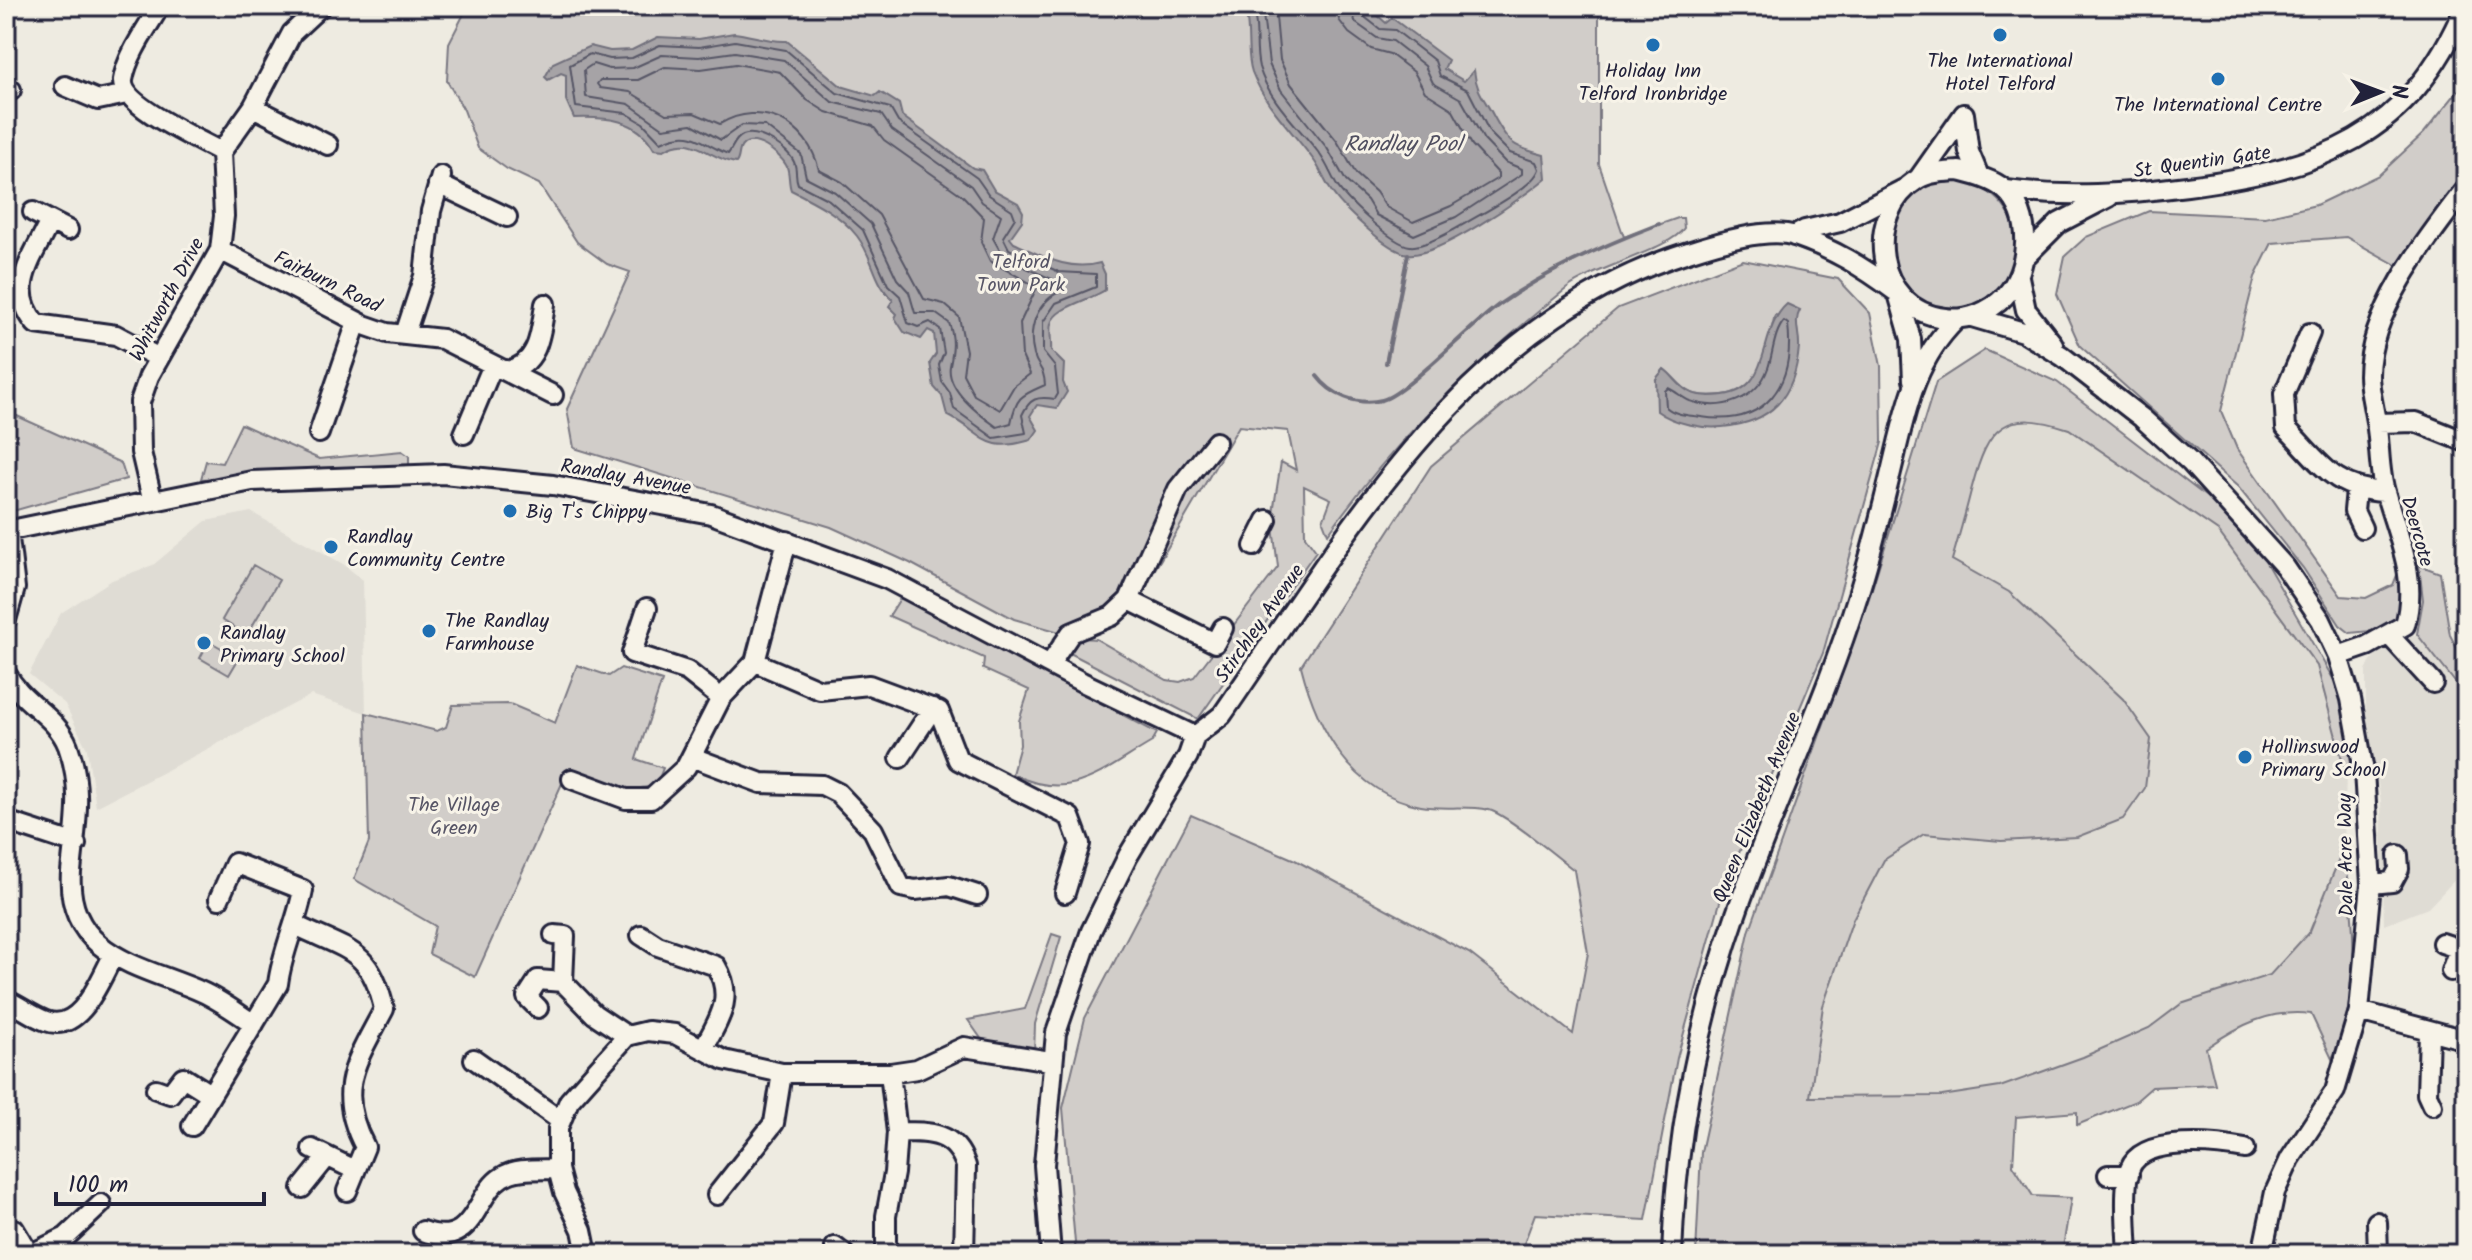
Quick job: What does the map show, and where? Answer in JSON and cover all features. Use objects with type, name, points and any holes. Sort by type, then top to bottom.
[{"type":"street","points":[[160,6],[123,78],[127,94],[134,103],[221,152],[253,107],[292,33],[321,6]]},
{"type":"street","name":"St Quentin Gate","points":[[2112,196],[2285,171],[2354,140],[2388,116],[2412,92],[2435,63],[2465,6]]},
{"type":"street","points":[[65,86],[98,100],[127,94]]},
{"type":"street","points":[[253,107],[328,145]]},
{"type":"street","points":[[1897,294],[1885,262],[1883,236],[1887,219],[1964,114],[1969,152],[1979,176]]},
{"type":"street","name":"Whitworth Drive","points":[[152,499],[141,452],[139,415],[143,390],[220,250],[224,216],[221,152]]},
{"type":"street","points":[[1794,236],[1805,230],[1840,222],[1912,183],[1959,171],[1979,176],[2006,190],[2054,196],[2112,196]]},
{"type":"street","points":[[405,334],[424,276],[440,180],[507,217]]},
{"type":"street","points":[[1794,236],[1851,259],[1933,317],[1964,318],[1991,308],[2007,294],[2019,277],[2025,257],[2025,235],[2006,190]]},
{"type":"street","name":"Deercote","points":[[2389,635],[2405,625],[2412,600],[2407,562],[2384,492],[2369,374],[2377,338],[2396,287],[2426,239],[2464,194]]},
{"type":"street","points":[[2025,257],[2059,223],[2112,196]]},
{"type":"street","points":[[33,212],[68,230]]},
{"type":"street","points":[[50,221],[19,288],[23,309],[36,324],[116,335],[159,358]]},
{"type":"street","name":"Stirchley Avenue","points":[[1051,1254],[1044,1165],[1050,1061],[1056,1033],[1091,931],[1128,856],[1188,756],[1195,736],[1222,715],[1395,466],[1445,408],[1528,336],[1585,298],[1668,259],[1735,239],[1794,236]]},
{"type":"street","name":"Fairburn Road","points":[[220,250],[357,322],[387,333],[442,339],[553,395]]},
{"type":"street","name":"Dale Acre Way","points":[[2019,277],[2026,310],[2062,356]]},
{"type":"street","name":"Queen Elizabeth Avenue","points":[[1897,294],[1911,339],[1913,382]]},
{"type":"street","points":[[464,434],[500,368],[523,367],[533,356],[545,304]]},
{"type":"street","name":"Queen Elizabeth Avenue","points":[[1672,1254],[1674,1203],[1688,1106],[1709,1008],[1736,916],[1830,680],[1859,591],[1913,382],[1936,340],[1964,318]]},
{"type":"street","name":"Dale Acre Way","points":[[1964,318],[2023,332],[2062,356],[2142,418],[2190,462],[2285,567],[2321,620],[2338,656],[2351,699],[2364,771],[2371,884],[2359,1011],[2335,1091],[2290,1159],[2275,1192],[2262,1254]]},
{"type":"street","points":[[319,433],[357,322]]},
{"type":"street","points":[[2310,333],[2284,394],[2286,428],[2336,478],[2356,490],[2384,492]]},
{"type":"street","points":[[2377,423],[2416,422],[2466,442]]},
{"type":"street","points":[[1050,664],[1071,633],[1112,616],[1129,600],[1178,489],[1216,442]]},
{"type":"street","name":"Randlay Avenue","points":[[7,531],[252,481],[443,474],[553,485],[711,514],[887,579],[1195,736]]},
{"type":"street","points":[[2356,490],[2354,511],[2362,528]]},
{"type":"street","points":[[1254,546],[1267,520]]},
{"type":"street","points":[[6,620],[15,588],[7,531]]},
{"type":"street","points":[[572,779],[626,799],[651,799],[692,757],[721,698],[755,662],[787,541]]},
{"type":"street","points":[[1129,600],[1216,642]]},
{"type":"street","points":[[647,608],[632,653],[687,671],[721,698]]},
{"type":"street","points":[[2338,656],[2389,635],[2433,683]]},
{"type":"street","points":[[755,662],[820,690],[869,685],[933,708],[943,716],[958,760],[1070,817],[1080,844],[1065,893]]},
{"type":"street","points":[[6,673],[24,697],[57,727],[66,742],[78,784],[71,880],[76,908],[93,939],[113,956],[203,992],[254,1024]]},
{"type":"street","points":[[900,758],[933,708]]},
{"type":"street","points":[[692,757],[761,783],[831,788],[847,799],[867,821],[901,887],[915,890],[949,886],[977,895]]},
{"type":"street","points":[[6,821],[76,844]]},
{"type":"street","points":[[2371,884],[2392,882],[2399,869],[2398,855]]},
{"type":"street","points":[[192,1126],[278,984],[281,957],[297,926],[303,890],[235,863],[219,899]]},
{"type":"street","points":[[297,926],[365,959],[378,981],[384,1009],[361,1048],[350,1079],[351,1121],[365,1147],[347,1191]]},
{"type":"street","points":[[554,935],[565,936],[563,982]]},
{"type":"street","points":[[641,935],[658,946],[716,966],[725,981],[726,1007],[703,1049]]},
{"type":"street","points":[[2451,971],[2456,948]]},
{"type":"street","points":[[6,1000],[48,1023],[68,1020],[80,1014],[113,956]]},
{"type":"street","points":[[538,1008],[527,997],[538,980],[563,982],[594,1014],[627,1036]]},
{"type":"street","points":[[2359,1011],[2429,1033],[2466,1040]]},
{"type":"street","points":[[587,1254],[582,1230],[564,1192],[558,1169],[561,1121],[569,1101],[627,1036],[648,1031],[675,1034],[724,1060],[782,1073],[890,1073],[917,1069],[964,1047],[1050,1061]]},
{"type":"street","points":[[2429,1033],[2427,1094],[2432,1105]]},
{"type":"street","points":[[474,1059],[561,1121]]},
{"type":"street","points":[[717,1195],[774,1123],[782,1073]]},
{"type":"street","points":[[886,1254],[886,1216],[897,1132],[890,1073]]},
{"type":"street","points":[[156,1089],[170,1094],[183,1077],[210,1094]]},
{"type":"street","points":[[897,1132],[938,1133],[955,1144],[962,1155],[966,1166],[964,1254]]},
{"type":"street","points":[[2128,1254],[2129,1168],[2140,1156],[2178,1144],[2204,1142],[2245,1149]]},
{"type":"street","points":[[302,1188],[319,1153],[355,1170]]},
{"type":"street","points":[[423,1231],[438,1237],[457,1232],[479,1211],[498,1179],[513,1172],[558,1169]]},
{"type":"street","points":[[2108,1175],[2129,1175]]},
{"type":"street","points":[[14,1229],[30,1254],[66,1237],[101,1204]]},
{"type":"street","points":[[2377,1222],[2378,1254]]},
{"type":"shaded area","name":"Hollinswood Primary School","points":[[2017,421],[2046,421],[2069,429],[2218,531],[2317,666],[2346,774],[2344,847],[2310,931],[2270,975],[2181,1004],[2149,1028],[2083,1057],[2000,1087],[1942,1096],[1810,1098],[1819,869],[1924,834],[2001,841],[2077,837],[2009,592],[1952,560],[1983,447],[2000,428]]},
{"type":"shaded area","name":"Randlay Primary School","points":[[251,512],[343,564],[363,580],[366,713],[311,695],[96,807],[87,749],[65,704],[29,674],[61,613],[112,580],[153,565],[206,521]]},
{"type":"shaded area","points":[[2417,634],[2466,700],[2466,868],[2428,908],[2384,925],[2381,801],[2366,713],[2366,670],[2376,653]]},
{"type":"green space","name":"Telford Town Park","points":[[468,6],[1599,6],[1599,164],[1624,237],[1678,218],[1683,218],[1684,228],[1676,236],[1648,251],[1578,281],[1533,316],[1438,403],[1380,467],[1328,534],[1323,521],[1331,499],[1304,486],[1305,536],[1316,551],[1198,719],[1062,649],[1068,637],[1096,639],[1167,680],[1180,682],[1194,677],[1278,567],[1272,519],[1281,462],[1296,470],[1288,431],[1239,426],[1138,598],[1070,635],[1014,619],[910,563],[831,527],[574,448],[567,409],[630,272],[607,264],[577,242],[539,184],[507,169],[478,148],[464,110],[447,81],[449,43]]},
{"type":"green space","points":[[2466,81],[2466,180],[2400,267],[2346,237],[2272,243],[2255,277],[2221,411],[2237,449],[2341,596],[2366,598],[2393,585],[2399,570],[2402,604],[2398,621],[2381,630],[2350,633],[2340,625],[2303,568],[2238,487],[2080,346],[2057,294],[2065,256],[2086,237],[2149,211],[2265,217],[2316,205],[2379,175],[2424,133]]},
{"type":"green space","points":[[1952,181],[1977,186],[1998,200],[2012,221],[2017,246],[2012,271],[1998,292],[1977,306],[1952,311],[1927,306],[1906,292],[1892,271],[1887,246],[1892,221],[1906,200],[1927,186]]},
{"type":"green space","points":[[1743,260],[1838,279],[1870,313],[1881,366],[1882,442],[1823,653],[1723,891],[1677,1058],[1646,1220],[1535,1214],[1520,1254],[1076,1254],[1063,1108],[1085,1018],[1191,815],[1295,860],[1469,953],[1573,1034],[1588,953],[1574,870],[1497,813],[1481,809],[1421,806],[1396,799],[1375,788],[1356,773],[1328,735],[1301,666],[1431,466],[1618,308]],"holes":[[[1775,315],[1796,318],[1799,347],[1717,428],[1656,379],[1664,369],[1695,394],[1714,396],[1736,392],[1754,377],[1760,366]]]},
{"type":"green space","points":[[1985,350],[2057,382],[2213,502],[2262,556],[2342,694],[2355,752],[2346,774],[2317,666],[2218,531],[2069,429],[2029,421],[2002,427],[1985,449],[1978,466],[1952,560],[2009,592],[2123,699],[2151,739],[2145,788],[2123,819],[2077,837],[2001,841],[1924,834],[1884,860],[1853,919],[1823,1006],[1810,1097],[1942,1096],[2000,1087],[2083,1057],[2149,1028],[2181,1004],[2270,975],[2310,931],[2344,847],[2351,900],[2353,954],[2352,982],[2342,1034],[2332,1059],[2311,1014],[2268,1016],[2231,1032],[2206,1048],[2215,1084],[2152,1087],[2136,1101],[2077,1125],[2077,1112],[2016,1117],[2013,1165],[2033,1196],[2071,1198],[2062,1254],[1696,1254],[1701,1152],[1749,932],[1869,598],[1936,382]]},
{"type":"green space","points":[[6,411],[121,463],[126,479],[6,513]]},
{"type":"green space","points":[[241,424],[319,459],[402,451],[409,456],[409,469],[201,479],[206,461],[222,463]]},
{"type":"green space","points":[[253,565],[279,580],[247,635],[222,620]]},
{"type":"green space","points":[[2419,565],[2440,573],[2450,635],[2466,666],[2462,691],[2417,634],[2423,600]]},
{"type":"green space","points":[[901,597],[1157,733],[1152,742],[1101,773],[1069,785],[1033,782],[1012,774],[1020,745],[1019,721],[1029,690],[983,669],[984,658],[889,616]]},
{"type":"green space","points":[[209,641],[239,658],[229,675],[200,658]]},
{"type":"green space","name":"The Village Green","points":[[577,665],[609,676],[621,668],[662,681],[636,759],[663,768],[656,786],[625,790],[568,770],[475,977],[429,954],[435,926],[354,879],[369,842],[366,713],[437,731],[446,727],[453,705],[510,704],[555,723]]},
{"type":"green space","points":[[1052,934],[1061,937],[1035,1024],[1034,1055],[987,1047],[968,1020],[1025,1009]]},
{"type":"water","name":"Randlay Pool","points":[[1243,6],[1367,6],[1386,23],[1392,18],[1448,60],[1444,69],[1464,81],[1474,70],[1481,94],[1507,138],[1518,146],[1544,155],[1546,178],[1500,211],[1439,246],[1408,254],[1388,245],[1343,206],[1315,162],[1265,97],[1250,64]]},
{"type":"water","points":[[734,33],[787,41],[841,86],[875,96],[880,92],[899,104],[902,116],[973,168],[982,170],[994,190],[1018,203],[1023,212],[1022,221],[1010,238],[1014,243],[1066,264],[1100,263],[1105,274],[1105,290],[1066,308],[1051,324],[1051,351],[1064,364],[1063,382],[1067,392],[1057,408],[1037,405],[1030,416],[1038,430],[1031,440],[994,444],[947,415],[942,396],[934,387],[930,363],[936,354],[934,333],[928,330],[921,339],[904,332],[895,318],[897,314],[889,306],[893,300],[881,286],[857,236],[835,215],[791,190],[787,167],[772,151],[759,143],[747,143],[741,148],[736,163],[692,145],[654,149],[630,125],[609,119],[574,118],[566,100],[566,75],[561,73],[548,80],[545,77],[553,63],[590,46],[610,51],[632,50],[658,37],[699,39]]},
{"type":"water","points":[[1787,304],[1800,310],[1797,319],[1797,365],[1786,393],[1767,413],[1739,424],[1714,427],[1679,422],[1657,411],[1656,379],[1664,369],[1684,388],[1700,395],[1739,391],[1750,382],[1757,371],[1771,328]]},
{"type":"waterway","points":[[1317,376],[1330,389],[1345,397],[1363,401],[1382,400],[1406,386],[1488,313],[1518,292],[1577,259],[1659,224]]},
{"type":"waterway","points":[[1386,363],[1408,254]]},
{"type":"place","name":"The International Hotel Telford","points":[[2000,35]]},
{"type":"place","name":"Holiday Inn Telford Ironbridge","points":[[1653,45]]},
{"type":"place","name":"The International Centre","points":[[2218,79]]},
{"type":"place","name":"Big T's Chippy","points":[[510,511]]},
{"type":"place","name":"Randlay Community Centre","points":[[331,547]]},
{"type":"place","name":"The Randlay Farmhouse","points":[[429,631]]},
{"type":"place","name":"Randlay Primary School","points":[[204,643]]},
{"type":"place","name":"Hollinswood Primary School","points":[[2245,757]]}]
